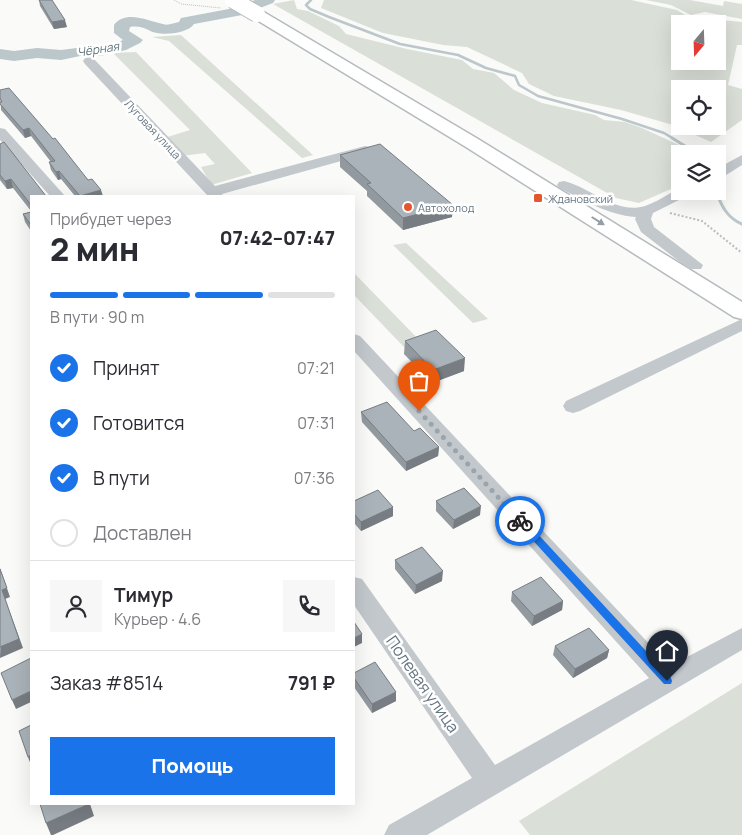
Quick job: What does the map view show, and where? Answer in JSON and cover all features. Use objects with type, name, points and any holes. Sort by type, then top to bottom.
[{"type":"main road","points":[[231,3],[259,8],[488,138],[742,293]]},
{"type":"main road","points":[[259,8],[742,312]]},
{"type":"street","name":"Луговая улица","points":[[89,61],[214,194]]},
{"type":"street","points":[[0,132],[57,195]]},
{"type":"street","points":[[214,194],[374,148]]},
{"type":"street","points":[[726,169],[742,159]]},
{"type":"street","points":[[564,185],[614,208],[632,212],[649,209],[671,198]]},
{"type":"street","points":[[649,209],[643,219],[647,229],[695,265]]},
{"type":"street","points":[[573,406],[742,324]]},
{"type":"street","points":[[355,341],[667,681]]},
{"type":"street","name":"Полевая улица","points":[[355,587],[491,782]]},
{"type":"street","points":[[399,835],[742,638]]},
{"type":"path","points":[[174,0],[181,4],[231,3]]},
{"type":"path","points":[[649,209],[702,221],[742,253]]},
{"type":"shaded area","points":[[294,0],[297,9],[308,11],[339,26],[346,34],[462,60],[473,69],[494,73],[514,90],[542,103],[595,115],[604,120],[625,122],[679,145],[671,145],[671,189],[639,203],[616,198],[273,4]]},
{"type":"shaded area","points":[[324,0],[631,0],[677,10],[685,15],[671,15],[671,70],[726,70],[726,21],[742,22],[742,45],[737,45],[728,85],[742,89],[742,120],[726,131],[726,80],[671,80],[671,124],[621,110],[554,96],[529,84],[522,73],[467,47],[443,45],[383,33],[321,8]]},
{"type":"shaded area","points":[[646,0],[690,0],[723,6],[724,1],[742,4],[742,19],[705,12],[691,15],[671,5]]},
{"type":"shaded area","points":[[181,35],[313,155],[302,158],[169,41],[152,37]]},
{"type":"shaded area","points":[[136,52],[252,173],[211,185],[201,167],[215,164],[205,153],[173,157],[158,140],[190,130],[113,53]]},
{"type":"shaded area","points":[[695,135],[721,135],[711,142]]},
{"type":"shaded area","points":[[406,243],[488,319],[473,323],[393,245]]},
{"type":"shaded area","points":[[355,274],[421,342],[404,347],[355,296]]},
{"type":"shaded area","points":[[742,683],[742,835],[530,835],[519,821]]},
{"type":"building","points":[[39,0],[52,0],[65,20],[52,22]]},
{"type":"building","points":[[9,88],[53,139],[55,138],[88,180],[92,179],[101,190],[79,195],[59,171],[56,172],[49,162],[55,161],[29,128],[23,130],[0,104],[2,102],[0,90]]},
{"type":"building","points":[[4,142],[45,195],[30,195],[30,204],[11,179],[5,181],[0,175],[0,144]]},
{"type":"building","points":[[380,144],[453,205],[403,218],[367,184],[371,183],[340,155]]},
{"type":"building","points":[[30,212],[30,224],[23,214]]},
{"type":"building","points":[[436,330],[465,358],[433,370],[405,341]]},
{"type":"building","points":[[387,402],[414,431],[420,428],[439,447],[406,462],[361,412]]},
{"type":"building","points":[[464,488],[481,506],[454,520],[436,501]]},
{"type":"building","points":[[378,490],[393,507],[361,522],[355,515],[355,501]]},
{"type":"building","points":[[422,547],[443,571],[416,585],[395,560]]},
{"type":"building","points":[[0,569],[7,588],[2,590],[19,639],[0,647]]},
{"type":"building","points":[[541,577],[563,601],[534,616],[512,592]]},
{"type":"building","points":[[355,624],[362,634],[355,638]]},
{"type":"building","points":[[589,628],[609,650],[575,669],[555,646]]},
{"type":"building","points":[[30,658],[30,691],[12,700],[1,673]]},
{"type":"building","points":[[375,662],[396,692],[372,704],[355,679],[355,672]]},
{"type":"building","points":[[30,726],[30,756],[28,757],[19,731]]},
{"type":"building","points":[[40,805],[87,805],[46,823]]},
{"type":"waterway","name":"Чёрная","points":[[0,54],[14,56],[37,53],[61,55],[120,47],[135,40],[122,33],[121,25],[126,23],[140,22],[158,29],[171,29],[187,24],[186,21],[237,12],[268,0]]},
{"type":"waterway","points":[[311,0],[306,5],[310,9],[329,17],[400,44],[458,55],[486,68],[515,76],[519,85],[538,96],[622,119],[664,133],[674,139]]},
{"type":"waterway","points":[[672,138],[683,145]]},
{"type":"waterway","points":[[720,200],[732,218],[742,224]]},
{"type":"way so far","points":[[419,411],[520,521]]},
{"type":"place","name":"Ждановский","points":[[538,198]]},
{"type":"place","name":"Автохолод","points":[[408,207]]},
{"type":"route","points":[[520,521],[667,681]]}]
